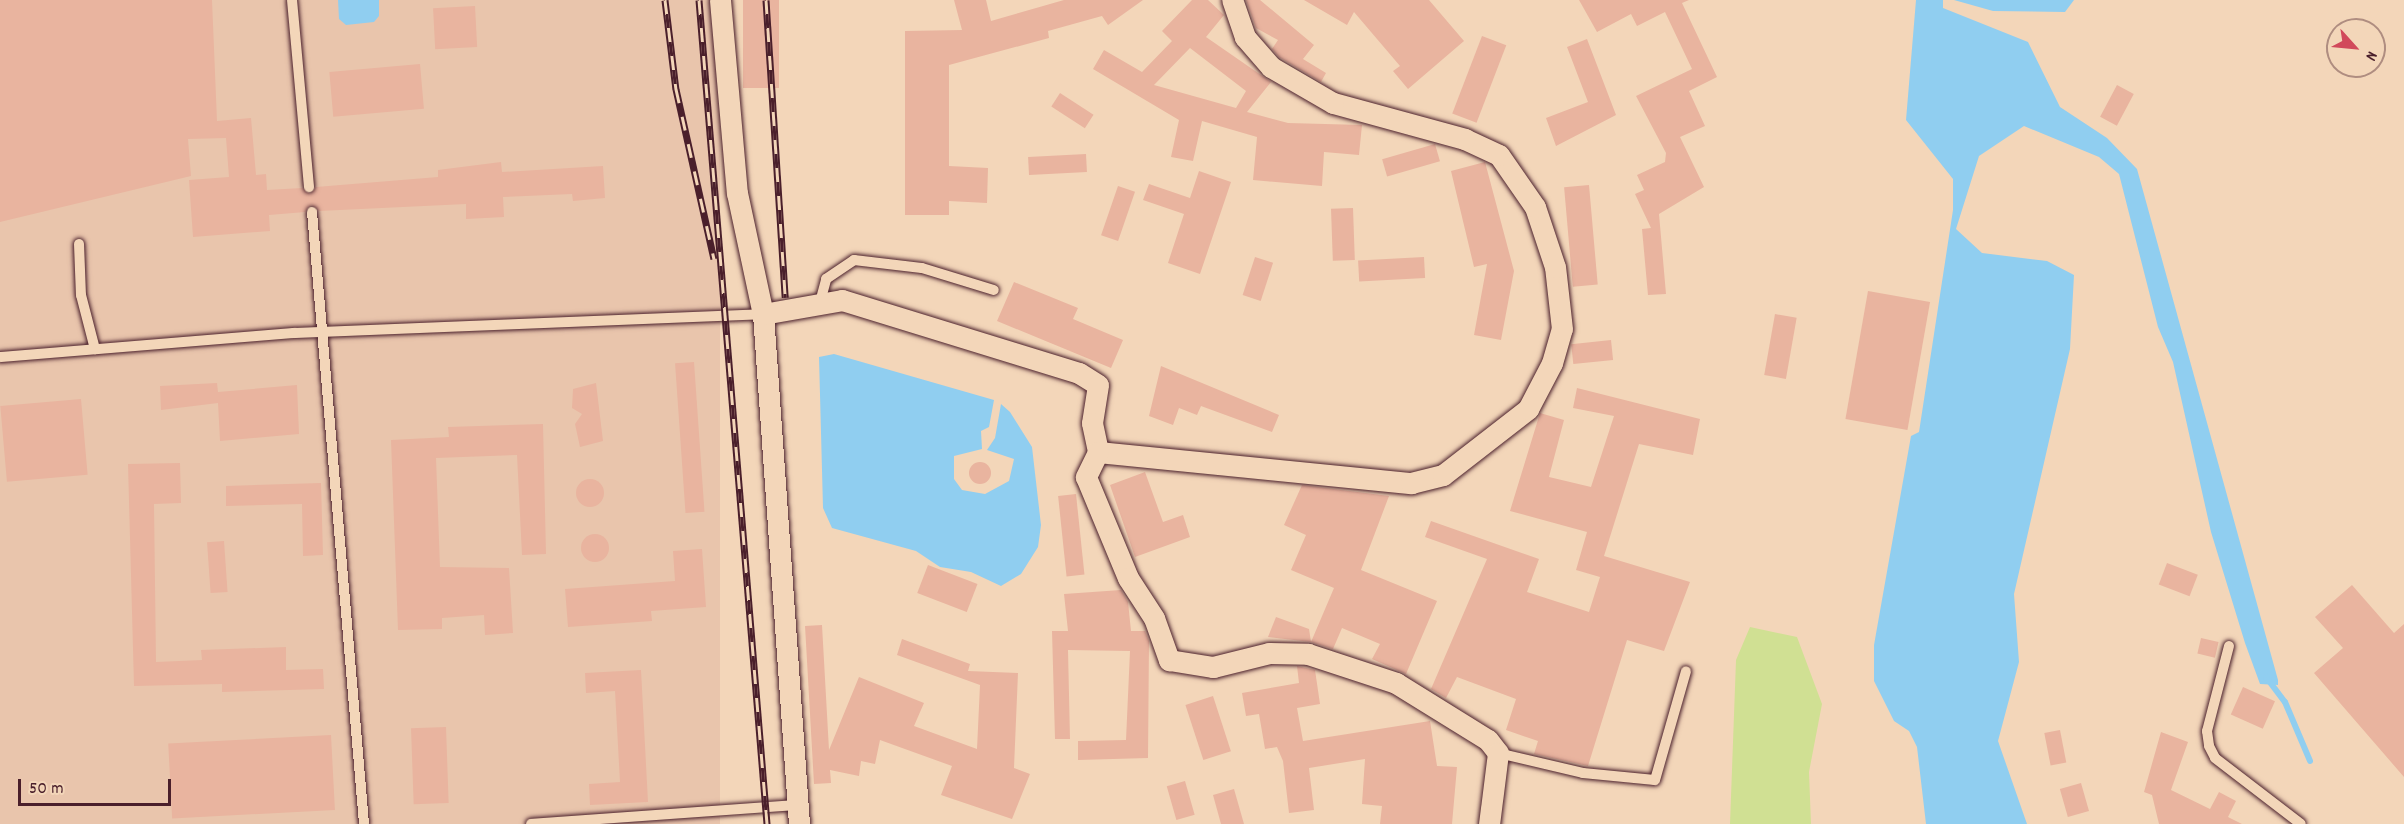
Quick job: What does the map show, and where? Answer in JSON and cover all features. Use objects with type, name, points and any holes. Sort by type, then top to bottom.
[{"type":"street","points":[[720,0],[737,193],[763,314],[799,815]]},
{"type":"street","points":[[1098,452],[1412,483],[1443,475],[1528,409],[1552,363],[1562,329],[1555,267],[1535,207],[1499,155],[1465,139],[1333,103],[1303,88],[1271,67],[1245,37],[1232,0]]},
{"type":"street","points":[[763,314],[819,307],[842,300],[1079,374],[1098,385],[1092,423],[1098,452],[1086,477],[1128,578],[1154,618],[1169,660],[1213,667],[1269,653],[1318,656],[1396,684],[1488,740],[1498,753],[1489,824]]},
{"type":"lane","points":[[292,0],[309,187]]},
{"type":"lane","points":[[312,212],[326,333],[364,824]]},
{"type":"lane","points":[[79,244],[81,295],[95,349]]},
{"type":"lane","points":[[819,307],[826,279],[854,260],[922,268],[994,290]]},
{"type":"lane","points":[[0,357],[326,333],[763,314]]},
{"type":"lane","points":[[2229,646],[2207,731],[2209,746],[2215,758],[2301,824]]},
{"type":"lane","points":[[1498,753],[1583,773],[1655,780],[1686,671]]},
{"type":"lane","points":[[531,824],[799,815]]},
{"type":"shaded area","points":[[0,0],[720,0],[720,824],[0,824]]},
{"type":"green space","points":[[1750,627],[1797,637],[1822,704],[1809,772],[1811,824],[1730,824],[1736,660]]},
{"type":"water","points":[[338,0],[379,0],[379,16],[374,22],[346,25],[339,19]]},
{"type":"water","points":[[1916,0],[1943,0],[1943,8],[2028,42],[2060,107],[2107,138],[2137,169],[2278,680],[2278,685],[2260,684],[2245,643],[2211,532],[2173,362],[2158,327],[2119,174],[2099,157],[2024,126],[1979,156],[1956,229],[1982,253],[2047,261],[2074,275],[2070,349],[2014,594],[2019,662],[1998,741],[2027,824],[1926,824],[1917,747],[1909,731],[1894,721],[1874,681],[1874,645],[1911,436],[1919,432],[1953,210],[1953,179],[1906,120]]},
{"type":"water","points":[[1954,0],[2074,0],[2065,12],[1993,11]]},
{"type":"water","points":[[834,354],[994,400],[989,427],[981,431],[982,449],[954,456],[954,479],[962,490],[985,494],[1009,481],[1014,459],[987,450],[995,438],[1001,404],[1010,412],[1032,447],[1041,525],[1038,547],[1021,574],[1001,586],[971,572],[940,567],[916,551],[832,528],[823,508],[819,357]]},
{"type":"building","points":[[0,0],[212,0],[217,121],[251,118],[256,175],[266,174],[267,190],[302,188],[310,194],[316,187],[438,177],[438,170],[501,162],[502,172],[603,166],[605,198],[573,201],[572,194],[503,197],[504,217],[466,219],[466,204],[319,211],[311,205],[305,212],[269,215],[270,231],[193,237],[189,180],[229,177],[226,138],[188,139],[191,176],[0,222]]},
{"type":"building","points":[[743,0],[779,0],[779,88],[743,88]]},
{"type":"building","points":[[954,0],[986,0],[991,21],[1064,0],[1143,0],[1108,25],[1102,16],[1048,31],[1049,38],[949,65],[949,166],[988,168],[987,203],[949,201],[949,215],[905,215],[905,31],[962,30]]},
{"type":"building","points":[[1192,0],[1208,0],[1224,15],[1206,37],[1271,82],[1247,112],[1288,123],[1362,125],[1359,155],[1324,152],[1322,186],[1253,180],[1257,137],[1202,121],[1193,161],[1171,157],[1179,120],[1093,69],[1104,50],[1142,72],[1172,41],[1162,31]],"holes":[[[1190,48],[1246,91],[1236,108],[1154,85]]]},
{"type":"building","points":[[1246,0],[1260,0],[1314,45],[1303,59],[1326,73],[1321,82],[1279,57],[1272,49],[1278,40],[1256,28]]},
{"type":"building","points":[[1304,0],[1429,0],[1464,41],[1408,89],[1393,71],[1400,66],[1354,12],[1347,25]]},
{"type":"building","points":[[1579,0],[1689,0],[1682,3],[1717,77],[1689,91],[1705,126],[1680,137],[1704,187],[1659,214],[1666,294],[1648,295],[1642,229],[1651,228],[1635,194],[1644,190],[1637,175],[1665,162],[1666,153],[1636,96],[1692,69],[1665,12],[1637,26],[1631,14],[1597,32]]},
{"type":"building","points":[[475,6],[477,47],[435,49],[433,8]]},
{"type":"building","points":[[1482,36],[1506,45],[1477,123],[1452,113]]},
{"type":"building","points":[[1587,39],[1616,115],[1556,146],[1546,118],[1588,102],[1567,47]]},
{"type":"building","points":[[420,64],[424,109],[333,117],[329,72]]},
{"type":"building","points":[[2117,85],[2134,94],[2117,126],[2100,117]]},
{"type":"building","points":[[1060,93],[1094,115],[1085,128],[1051,106]]},
{"type":"building","points":[[1435,144],[1440,161],[1387,176],[1382,159]]},
{"type":"building","points":[[1086,154],[1087,172],[1029,175],[1028,157]]},
{"type":"building","points":[[1485,162],[1514,271],[1501,340],[1474,335],[1487,264],[1474,267],[1451,171]]},
{"type":"building","points":[[1199,171],[1231,182],[1200,274],[1168,263],[1184,214],[1143,200],[1149,184],[1190,198]]},
{"type":"building","points":[[1589,185],[1598,285],[1573,287],[1564,187]]},
{"type":"building","points":[[1118,186],[1135,192],[1118,241],[1101,235]]},
{"type":"building","points":[[1353,208],[1355,260],[1333,261],[1331,209]]},
{"type":"building","points":[[1255,257],[1273,263],[1261,301],[1243,295]]},
{"type":"building","points":[[1424,257],[1425,278],[1359,281],[1358,260]]},
{"type":"building","points":[[1014,282],[1078,308],[1073,319],[1123,340],[1111,368],[997,321]]},
{"type":"building","points":[[1868,291],[1930,302],[1907,430],[1845,419]]},
{"type":"building","points":[[1775,314],[1797,318],[1786,379],[1764,375]]},
{"type":"building","points":[[1611,340],[1613,360],[1573,364],[1571,344]]},
{"type":"building","points":[[694,362],[704,512],[686,513],[675,363]]},
{"type":"building","points":[[1161,366],[1279,415],[1272,432],[1201,406],[1197,415],[1179,408],[1173,425],[1149,416]]},
{"type":"building","points":[[217,383],[218,392],[297,385],[299,434],[220,441],[218,403],[161,410],[160,386]]},
{"type":"building","points":[[596,383],[603,441],[580,447],[575,424],[582,414],[572,408],[573,389]]},
{"type":"building","points":[[1577,388],[1700,419],[1693,455],[1639,444],[1604,556],[1690,582],[1664,651],[1627,640],[1588,766],[1534,754],[1538,741],[1506,730],[1516,699],[1457,677],[1446,698],[1431,689],[1487,559],[1425,537],[1431,521],[1539,559],[1527,592],[1589,612],[1600,577],[1576,570],[1587,532],[1510,511],[1540,413],[1564,420],[1549,477],[1591,487],[1614,416],[1573,408]]},
{"type":"building","points":[[81,399],[88,475],[7,482],[0,406]]},
{"type":"building","points":[[543,424],[546,554],[522,555],[517,455],[436,458],[440,567],[509,568],[513,633],[485,635],[484,615],[442,618],[442,629],[398,630],[391,440],[449,437],[448,427]]},
{"type":"building","points":[[980,462],[990,469],[991,473],[984,483],[980,484],[970,477],[969,473],[976,463]]},
{"type":"building","points":[[180,463],[181,503],[154,504],[156,662],[202,660],[201,650],[286,647],[286,670],[323,669],[324,689],[222,692],[222,684],[134,686],[128,464]]},
{"type":"building","points":[[1145,472],[1163,522],[1183,515],[1190,537],[1135,557],[1110,485]]},
{"type":"building","points":[[590,479],[600,483],[604,493],[600,503],[590,507],[580,503],[576,493],[580,483]]},
{"type":"building","points":[[321,483],[323,555],[303,556],[302,504],[226,506],[226,486]]},
{"type":"building","points":[[1302,485],[1389,496],[1361,570],[1437,601],[1406,674],[1372,659],[1380,644],[1342,628],[1333,649],[1311,642],[1334,588],[1291,570],[1306,535],[1284,525]]},
{"type":"building","points":[[1076,494],[1084,575],[1067,576],[1058,496]]},
{"type":"building","points":[[595,534],[605,538],[609,548],[605,558],[595,562],[585,558],[581,548],[585,538]]},
{"type":"building","points":[[224,541],[228,592],[211,593],[207,542]]},
{"type":"building","points":[[702,549],[706,607],[651,611],[652,621],[568,627],[565,589],[675,581],[673,551]]},
{"type":"building","points":[[2167,563],[2198,575],[2190,596],[2159,584]]},
{"type":"building","points":[[928,565],[977,584],[967,612],[917,593]]},
{"type":"building","points":[[2352,585],[2394,633],[2404,624],[2404,777],[2314,673],[2343,648],[2315,617]]},
{"type":"building","points":[[1121,590],[1128,602],[1131,631],[1145,631],[1149,641],[1148,758],[1078,760],[1078,741],[1126,740],[1130,651],[1068,650],[1070,739],[1055,739],[1052,631],[1068,631],[1064,594]]},
{"type":"building","points":[[1276,617],[1309,629],[1311,642],[1268,637]]},
{"type":"building","points":[[822,625],[829,750],[859,677],[924,703],[914,726],[977,749],[980,685],[897,655],[902,639],[970,664],[968,671],[1018,673],[1014,768],[1030,774],[1012,819],[941,795],[952,766],[880,740],[875,764],[861,761],[859,776],[830,770],[831,783],[814,784],[805,626]]},
{"type":"building","points":[[2201,638],[2219,642],[2215,658],[2197,654]]},
{"type":"building","points":[[1297,666],[1315,670],[1320,704],[1297,708],[1303,741],[1430,721],[1437,766],[1457,767],[1452,824],[1380,824],[1382,806],[1362,804],[1365,759],[1309,768],[1314,810],[1289,813],[1283,761],[1277,747],[1265,749],[1259,714],[1246,716],[1242,693],[1299,683]]},
{"type":"building","points":[[641,670],[648,802],[590,805],[589,784],[620,782],[615,691],[586,693],[585,673]]},
{"type":"building","points":[[2243,687],[2275,701],[2263,729],[2231,714]]},
{"type":"building","points":[[1213,696],[1231,751],[1203,760],[1185,705]]},
{"type":"building","points":[[446,727],[449,803],[414,804],[411,728]]},
{"type":"building","points":[[2060,730],[2066,762],[2051,765],[2044,733]]},
{"type":"building","points":[[2161,732],[2188,742],[2171,790],[2210,809],[2219,792],[2236,801],[2228,817],[2242,824],[2159,824],[2152,795],[2144,792]]},
{"type":"building","points":[[331,735],[335,810],[172,818],[168,744]]},
{"type":"building","points":[[1185,781],[1195,815],[1176,820],[1167,786]]},
{"type":"building","points":[[2081,783],[2089,811],[2068,817],[2060,789]]},
{"type":"building","points":[[1234,789],[1244,824],[1221,824],[1213,795]]},
{"type":"waterway","points":[[2266,677],[2285,702],[2310,761]]},
{"type":"railway","points":[[665,0],[676,89],[714,259]]},
{"type":"railway","points":[[699,0],[767,824]]},
{"type":"railway","points":[[766,0],[785,297]]}]
